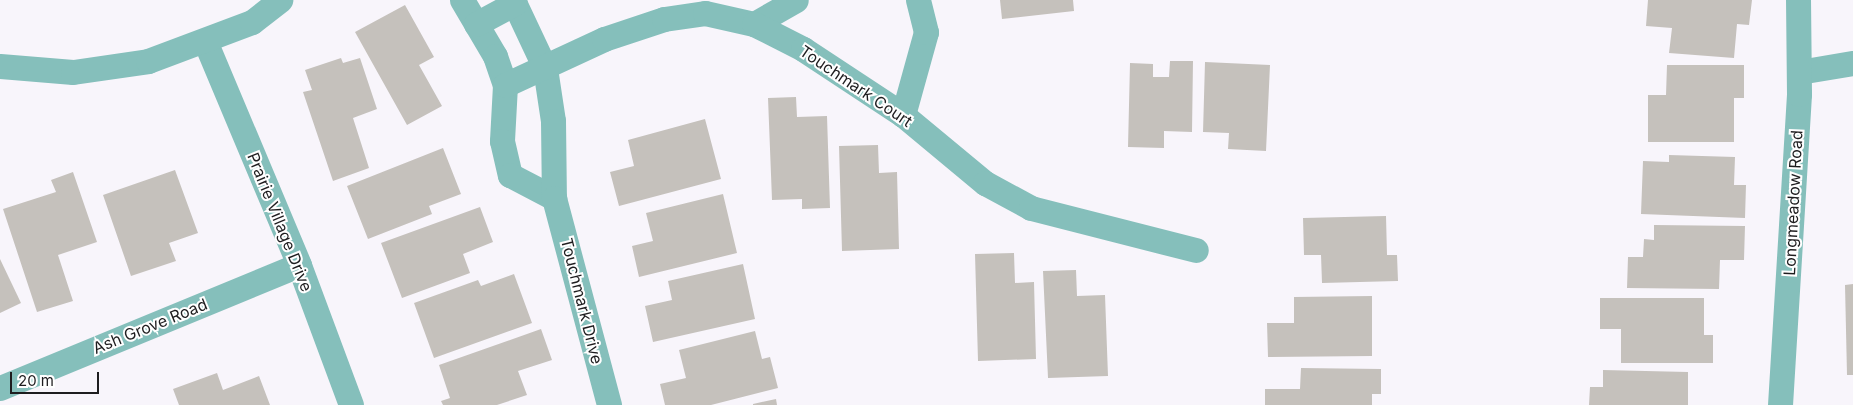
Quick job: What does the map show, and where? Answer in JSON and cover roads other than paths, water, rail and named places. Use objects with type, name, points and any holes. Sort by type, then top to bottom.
[{"type":"street","points":[[0,66],[73,72],[148,61],[252,22],[280,0]]},
{"type":"street","points":[[462,0],[495,56],[505,85],[502,141],[510,175],[554,198]]},
{"type":"street","points":[[754,24],[796,0]]},
{"type":"street","points":[[903,115],[926,32],[918,0]]},
{"type":"street","name":"Longmeadow Road","points":[[1780,405],[1799,72],[1798,0]]},
{"type":"street","points":[[476,24],[514,1]]},
{"type":"street","name":"Touchmark Drive","points":[[514,1],[545,68],[553,120],[554,198],[609,405]]},
{"type":"street","name":"Touchmark Court","points":[[505,85],[604,39],[664,19],[705,13],[754,24],[803,49],[903,115],[985,183],[1031,208],[1196,250]]},
{"type":"street","name":"Prairie Village Drive","points":[[205,41],[299,265],[351,405]]},
{"type":"street","points":[[1799,72],[1853,63]]},
{"type":"street","name":"Ash Grove Road","points":[[0,388],[299,265]]}]
